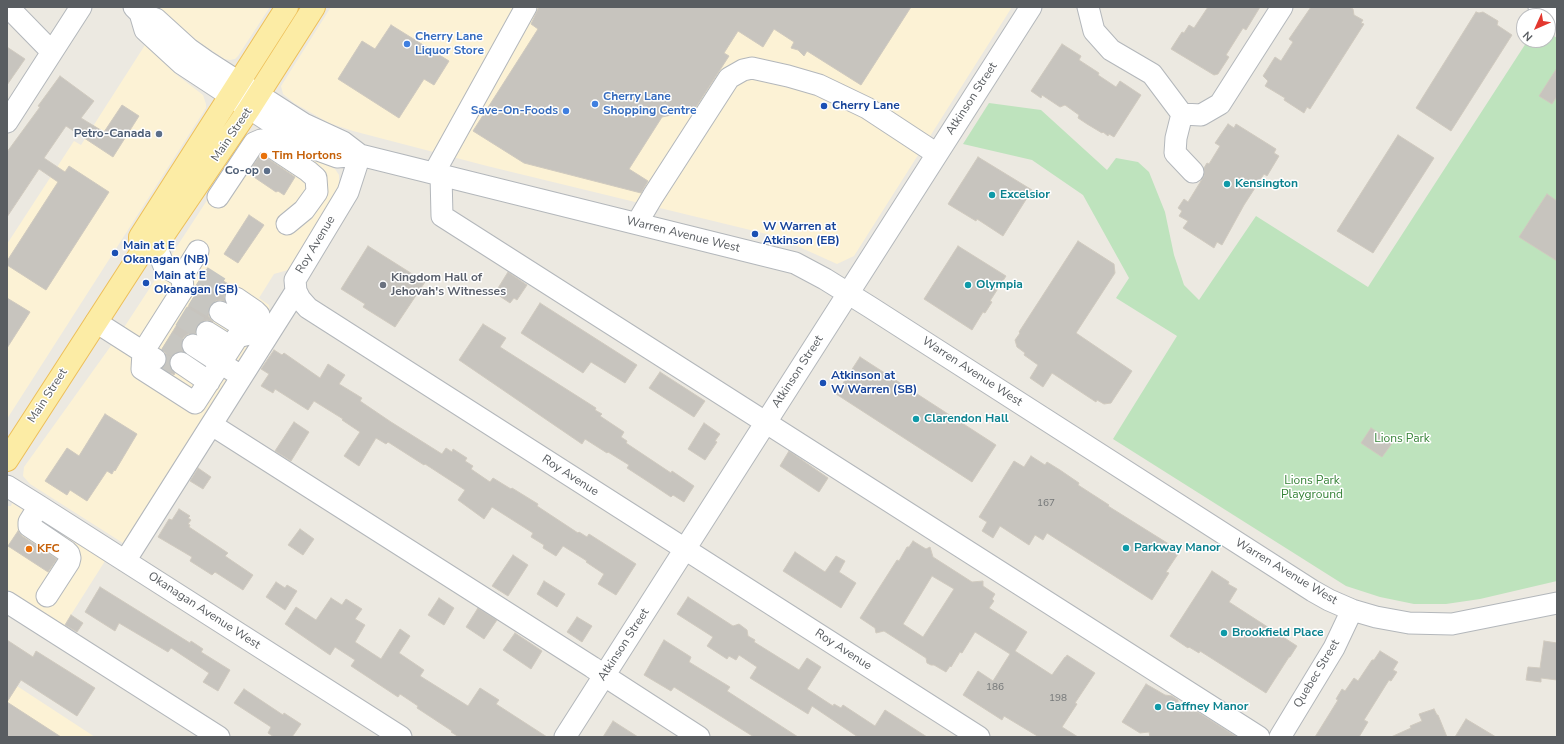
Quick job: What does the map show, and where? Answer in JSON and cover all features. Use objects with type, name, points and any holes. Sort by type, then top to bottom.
[{"type":"main road","name":"Main Street","points":[[149,249],[140,237],[287,7]]},
{"type":"main road","name":"Main Street","points":[[7,460],[96,322],[254,102],[314,7]]},
{"type":"street","points":[[8,7],[52,52]]},
{"type":"street","points":[[7,122],[81,7]]},
{"type":"street","points":[[526,7],[437,174],[442,216],[1258,737]]},
{"type":"street","name":"Atkinson Street","points":[[565,737],[1031,7]]},
{"type":"street","points":[[1088,7],[1094,31],[1111,50],[1152,74],[1182,114]]},
{"type":"street","points":[[1182,114],[1201,115],[1220,104],[1282,7]]},
{"type":"street","points":[[1539,7],[1557,19]]},
{"type":"street","name":"Warren Avenue West","points":[[137,10],[156,19],[235,89],[254,102],[343,142],[360,155],[795,263],[848,293],[1313,591],[1352,610],[1376,617],[1409,622],[1452,624],[1557,603]]},
{"type":"street","points":[[638,223],[656,191],[729,78],[743,70],[752,68],[820,85],[867,108],[937,154]]},
{"type":"street","points":[[1182,114],[1176,138],[1175,153],[1193,172]]},
{"type":"street","points":[[218,197],[254,143],[261,140],[305,168],[316,178],[317,192],[304,210],[288,224]]},
{"type":"street","name":"Roy Avenue","points":[[360,155],[348,192],[295,280],[296,292],[300,300],[308,308],[979,737]]},
{"type":"street","points":[[149,249],[164,266],[174,312],[142,369],[219,365],[253,333],[260,320],[256,311],[236,298]]},
{"type":"street","points":[[125,561],[296,292]]},
{"type":"street","points":[[96,322],[174,312]]},
{"type":"street","points":[[196,343],[219,365],[242,377]]},
{"type":"street","points":[[196,343],[219,365]]},
{"type":"street","points":[[196,343],[219,365]]},
{"type":"street","points":[[212,425],[592,666],[604,676],[699,737]]},
{"type":"street","name":"Okanagan Avenue West","points":[[7,486],[401,737]]},
{"type":"street","points":[[39,506],[29,522],[29,526],[66,551],[70,558],[69,562],[47,596]]},
{"type":"street","points":[[7,602],[219,737]]},
{"type":"street","name":"Quebec Street","points":[[1280,737],[1334,648],[1352,610]]},
{"type":"shaded area","points":[[159,7],[270,7],[238,56],[235,59],[230,60],[224,59],[196,40]]},
{"type":"shaded area","points":[[331,7],[1012,7],[854,256],[837,264],[775,236],[487,166],[353,131],[329,123],[294,103],[283,94],[281,86]]},
{"type":"shaded area","points":[[145,45],[177,75],[203,95],[206,108],[7,419],[7,244],[74,141],[81,145]]},
{"type":"shaded area","points":[[251,133],[335,169],[339,175],[339,182],[342,182],[288,270],[274,274],[259,298],[269,305],[271,320],[126,545],[30,484],[23,476],[24,467],[123,329]]},
{"type":"shaded area","points":[[12,503],[105,561],[62,629],[7,594],[7,506],[11,506]]},
{"type":"shaded area","points":[[7,680],[17,686],[95,737],[7,737]]},
{"type":"green space","name":"Lions Park","points":[[1556,37],[1557,38],[1557,581],[1480,599],[1446,604],[1414,604],[1380,597],[1346,586],[1113,439],[1177,336],[1116,298],[1129,278],[1083,195],[1032,160],[963,144],[989,103],[1041,110],[1107,170],[1116,158],[1138,162],[1149,172],[1165,212],[1174,255],[1184,285],[1199,300],[1256,216],[1368,287],[1523,48],[1556,48]]},
{"type":"building","name":"Cherry Lane Shopping Centre","points":[[539,7],[911,7],[861,85],[807,51],[804,56],[798,50],[791,48],[794,42],[774,29],[763,47],[738,31],[724,53],[729,56],[694,110],[662,117],[629,169],[648,181],[641,193],[524,163],[473,131],[538,29],[531,24]]},
{"type":"building","points":[[1208,7],[1260,7],[1246,30],[1243,28],[1226,55],[1229,57],[1218,74],[1214,75],[1171,49],[1182,32],[1184,33],[1189,25],[1194,28]]},
{"type":"building","points":[[1311,7],[1349,7],[1353,9],[1354,15],[1363,20],[1361,23],[1364,24],[1310,109],[1307,107],[1304,113],[1284,100],[1285,98],[1265,86],[1268,81],[1263,76],[1275,57],[1281,61],[1293,42],[1289,39]]},
{"type":"building","points":[[1476,12],[1483,12],[1498,21],[1497,25],[1512,35],[1451,131],[1416,108]]},
{"type":"building","points":[[391,25],[449,61],[434,85],[424,79],[399,118],[338,79],[362,41],[375,49]]},
{"type":"building","points":[[1062,44],[1081,56],[1079,60],[1099,73],[1098,75],[1116,87],[1120,81],[1141,95],[1114,137],[1109,134],[1108,136],[1087,124],[1078,118],[1079,115],[1065,105],[1060,107],[1042,95],[1041,98],[1031,91]]},
{"type":"building","points":[[7,47],[25,59],[7,85]]},
{"type":"building","points":[[1557,68],[1557,96],[1552,104],[1539,96]]},
{"type":"building","points":[[60,76],[94,101],[81,118],[104,132],[122,105],[139,116],[113,157],[66,126],[44,158],[65,172],[69,166],[109,192],[46,290],[7,265],[7,261],[58,182],[39,169],[7,217],[7,152],[40,107],[38,106]]},
{"type":"building","name":"Kensington","points":[[1228,124],[1234,128],[1236,124],[1276,149],[1274,153],[1279,156],[1267,176],[1264,174],[1244,205],[1222,245],[1217,242],[1214,248],[1183,228],[1188,221],[1179,216],[1182,211],[1178,208],[1184,199],[1188,202],[1204,176],[1204,168],[1207,163],[1209,164],[1220,146],[1215,143]]},
{"type":"building","points":[[1398,135],[1434,158],[1373,253],[1337,231]]},
{"type":"building","points":[[261,154],[295,177],[284,195],[278,191],[276,192],[248,173]]},
{"type":"building","name":"Excelsior","points":[[978,157],[1032,190],[1003,236],[977,219],[976,221],[948,204]]},
{"type":"building","points":[[1547,194],[1557,201],[1557,261],[1519,237]]},
{"type":"building","points":[[249,215],[264,225],[238,263],[224,254]]},
{"type":"building","points":[[1078,241],[1114,264],[1115,273],[1076,333],[1132,371],[1111,403],[1104,404],[1097,400],[1096,402],[1052,373],[1043,387],[1030,378],[1038,365],[1024,355],[1025,353],[1017,347],[1015,340]]},
{"type":"building","name":"Kingdom Hall of Jehovah's Witnesses","points":[[368,246],[425,282],[395,327],[363,307],[365,304],[341,289]]},
{"type":"building","name":"Olympia","points":[[958,246],[1006,276],[990,301],[992,302],[985,313],[983,312],[972,330],[924,299]]},
{"type":"building","points":[[206,270],[233,287],[226,292],[224,297],[225,301],[215,301],[210,306],[208,312],[209,317],[213,322],[207,320],[201,322],[197,326],[195,334],[188,334],[183,338],[181,345],[183,351],[175,352],[169,362],[170,369],[175,373],[174,375],[163,368],[166,365],[167,359],[166,353],[162,349],[197,292],[194,290],[195,287]]},
{"type":"building","points":[[508,272],[527,285],[517,300],[514,298],[510,303],[495,293]]},
{"type":"building","points":[[7,298],[30,312],[7,348]]},
{"type":"building","points":[[540,303],[637,365],[625,383],[591,362],[583,373],[521,333]]},
{"type":"building","points":[[483,324],[506,338],[500,347],[596,408],[595,410],[602,414],[600,416],[624,432],[621,437],[627,441],[626,443],[671,473],[672,471],[694,486],[684,502],[673,495],[671,497],[627,468],[629,465],[608,452],[607,453],[585,439],[582,444],[459,360]]},
{"type":"building","points":[[274,350],[282,355],[284,353],[320,378],[328,364],[345,375],[339,384],[362,398],[360,401],[391,422],[442,454],[446,448],[452,452],[453,449],[467,458],[465,461],[473,466],[471,469],[490,482],[493,478],[511,489],[512,488],[538,504],[537,506],[578,533],[579,532],[587,537],[589,534],[636,564],[616,595],[598,584],[604,574],[586,562],[587,561],[563,546],[556,556],[543,548],[544,545],[531,537],[533,533],[492,507],[484,519],[458,500],[465,490],[388,442],[386,444],[376,438],[359,466],[344,456],[360,432],[342,420],[343,419],[314,401],[308,410],[275,389],[273,393],[261,386],[269,374],[261,369]]},
{"type":"building","name":"Clarendon Hall","points":[[860,357],[996,445],[972,482],[836,394]]},
{"type":"building","points":[[660,372],[705,401],[694,417],[649,388]]},
{"type":"building","points":[[105,414],[137,434],[115,471],[114,470],[112,474],[107,471],[87,501],[70,490],[67,495],[45,481],[67,448],[79,456]]},
{"type":"building","points":[[294,422],[309,432],[291,461],[275,451]]},
{"type":"building","points":[[704,423],[720,434],[715,441],[717,442],[705,460],[688,449]]},
{"type":"building","points":[[1371,428],[1393,442],[1382,457],[1361,443]]},
{"type":"building","points":[[789,451],[828,478],[819,492],[780,466]]},
{"type":"building","points":[[1031,456],[1045,465],[1047,462],[1060,470],[1079,483],[1078,485],[1109,505],[1108,506],[1180,551],[1166,572],[1169,573],[1152,600],[1047,533],[1043,540],[1035,535],[1029,545],[1000,526],[993,538],[982,531],[987,522],[979,517],[1014,461],[1024,467]]},
{"type":"building","points":[[198,468],[211,477],[203,489],[190,481]]},
{"type":"building","points":[[179,509],[190,516],[188,518],[191,520],[188,524],[190,525],[189,527],[228,553],[225,556],[253,575],[243,590],[215,572],[212,575],[190,561],[192,557],[158,537],[169,519],[172,520]]},
{"type":"building","points":[[300,529],[314,539],[303,555],[288,545]]},
{"type":"building","points":[[18,531],[22,536],[57,559],[48,572],[8,546]]},
{"type":"building","points":[[913,541],[926,549],[930,547],[933,557],[972,582],[983,581],[983,586],[995,594],[992,599],[994,601],[989,608],[1027,632],[1015,651],[1052,675],[1067,655],[1095,673],[1075,703],[1077,704],[1062,727],[1078,737],[1039,737],[1004,716],[1002,720],[963,695],[978,671],[993,681],[1010,654],[975,632],[962,653],[960,652],[951,667],[950,666],[946,672],[927,663],[926,658],[884,631],[876,633],[875,628],[860,618],[897,560],[899,561],[907,547],[909,547]],"holes":[[[932,576],[954,589],[923,637],[903,624]]]},
{"type":"building","points":[[795,552],[825,572],[836,556],[845,561],[839,572],[856,583],[841,608],[783,571]]},
{"type":"building","points":[[513,555],[528,565],[508,596],[492,586]]},
{"type":"building","name":"Brookfield Place","points":[[1212,571],[1229,582],[1228,584],[1237,589],[1229,602],[1297,646],[1266,693],[1200,651],[1199,653],[1189,647],[1188,648],[1170,636]]},
{"type":"building","points":[[544,581],[565,594],[557,607],[537,594]]},
{"type":"building","points":[[276,582],[285,588],[287,585],[297,591],[285,610],[266,597]]},
{"type":"building","points":[[100,587],[190,643],[191,641],[203,649],[201,652],[230,670],[218,691],[203,682],[209,673],[171,648],[168,652],[119,623],[115,631],[85,612]]},
{"type":"building","points":[[688,597],[733,626],[739,624],[747,630],[748,636],[755,640],[754,642],[799,670],[807,658],[821,667],[807,689],[833,706],[834,704],[841,708],[843,705],[875,726],[885,710],[927,737],[858,737],[812,706],[808,714],[750,678],[757,667],[739,655],[736,660],[729,656],[727,659],[707,646],[713,637],[677,614]]},
{"type":"building","points":[[331,598],[342,605],[346,599],[362,609],[355,619],[365,625],[355,642],[381,659],[400,629],[410,636],[399,653],[424,670],[420,676],[468,706],[480,688],[499,700],[496,704],[547,737],[459,737],[417,708],[418,706],[400,694],[398,697],[351,666],[355,660],[335,647],[330,655],[285,624],[296,607],[316,620]]},
{"type":"building","points":[[439,598],[454,608],[444,625],[428,615]]},
{"type":"building","points":[[478,608],[497,620],[484,639],[466,627]]},
{"type":"building","points":[[71,615],[83,623],[77,632],[65,625]]},
{"type":"building","points":[[577,617],[592,626],[582,642],[567,632]]},
{"type":"building","points":[[515,633],[542,651],[531,669],[503,650]]},
{"type":"building","points":[[7,640],[33,657],[36,651],[95,688],[77,716],[21,680],[7,702]]},
{"type":"building","points":[[664,640],[691,657],[689,662],[730,687],[727,691],[798,737],[754,737],[674,687],[671,691],[644,675]]},
{"type":"building","points":[[1544,641],[1557,643],[1557,680],[1541,678],[1541,682],[1526,680],[1528,667],[1540,668]]},
{"type":"building","points":[[1380,651],[1398,662],[1393,670],[1397,672],[1391,681],[1389,680],[1364,720],[1368,722],[1359,737],[1315,737],[1338,700],[1336,699],[1342,689],[1345,691],[1354,678],[1358,681]]},
{"type":"building","name":"Gaffney Manor","points":[[1146,684],[1165,695],[1172,696],[1178,700],[1178,703],[1193,712],[1196,711],[1237,737],[1150,737],[1149,732],[1140,733],[1122,722]]},
{"type":"building","points":[[244,689],[283,715],[284,713],[301,724],[292,737],[274,737],[268,733],[271,727],[234,703]]},
{"type":"building","points":[[7,702],[61,737],[7,737]]},
{"type":"building","points":[[1434,709],[1447,737],[1391,737],[1422,721],[1419,714]]},
{"type":"building","points":[[1466,719],[1496,737],[1455,737]]},
{"type":"building","points":[[613,721],[638,737],[603,737]]},
{"type":"tunnel","points":[[202,276],[236,298]]},
{"type":"tunnel","points":[[194,296],[220,312]]},
{"type":"tunnel","points":[[181,316],[207,332]]},
{"type":"tunnel","points":[[167,341],[187,354]]},
{"type":"tunnel","points":[[155,359],[175,372]]},
{"type":"place","name":"Cherry Lane Liquor Store","points":[[407,44]]},
{"type":"place","name":"Cherry Lane Shopping Centre","points":[[595,104]]},
{"type":"place","name":"Cherry Lane","points":[[824,106]]},
{"type":"place","name":"Save-On-Foods","points":[[566,111]]},
{"type":"place","name":"Petro-Canada","points":[[159,134]]},
{"type":"place","name":"Tim Hortons","points":[[264,156]]},
{"type":"place","name":"Co-op","points":[[267,171]]},
{"type":"place","name":"Kensington","points":[[1227,184]]},
{"type":"place","name":"Excelsior","points":[[992,195]]},
{"type":"place","name":"W Warren at Atkinson (EB)","points":[[755,234]]},
{"type":"place","name":"Main at E Okanagan (NB)","points":[[115,253]]},
{"type":"place","name":"Main at E Okanagan (SB)","points":[[146,283]]},
{"type":"place","name":"Kingdom Hall of Jehovah's Witnesses","points":[[383,285]]},
{"type":"place","name":"Olympia","points":[[968,285]]},
{"type":"place","name":"Atkinson at W Warren (SB)","points":[[823,383]]},
{"type":"place","name":"Clarendon Hall","points":[[916,419]]},
{"type":"place","name":"Parkway Manor","points":[[1126,548]]},
{"type":"place","name":"KFC","points":[[29,549]]},
{"type":"place","name":"Brookfield Place","points":[[1224,633]]},
{"type":"place","name":"Gaffney Manor","points":[[1158,707]]},
{"type":"park label","name":"Lions Park Playground","points":[[1312,488]]}]
